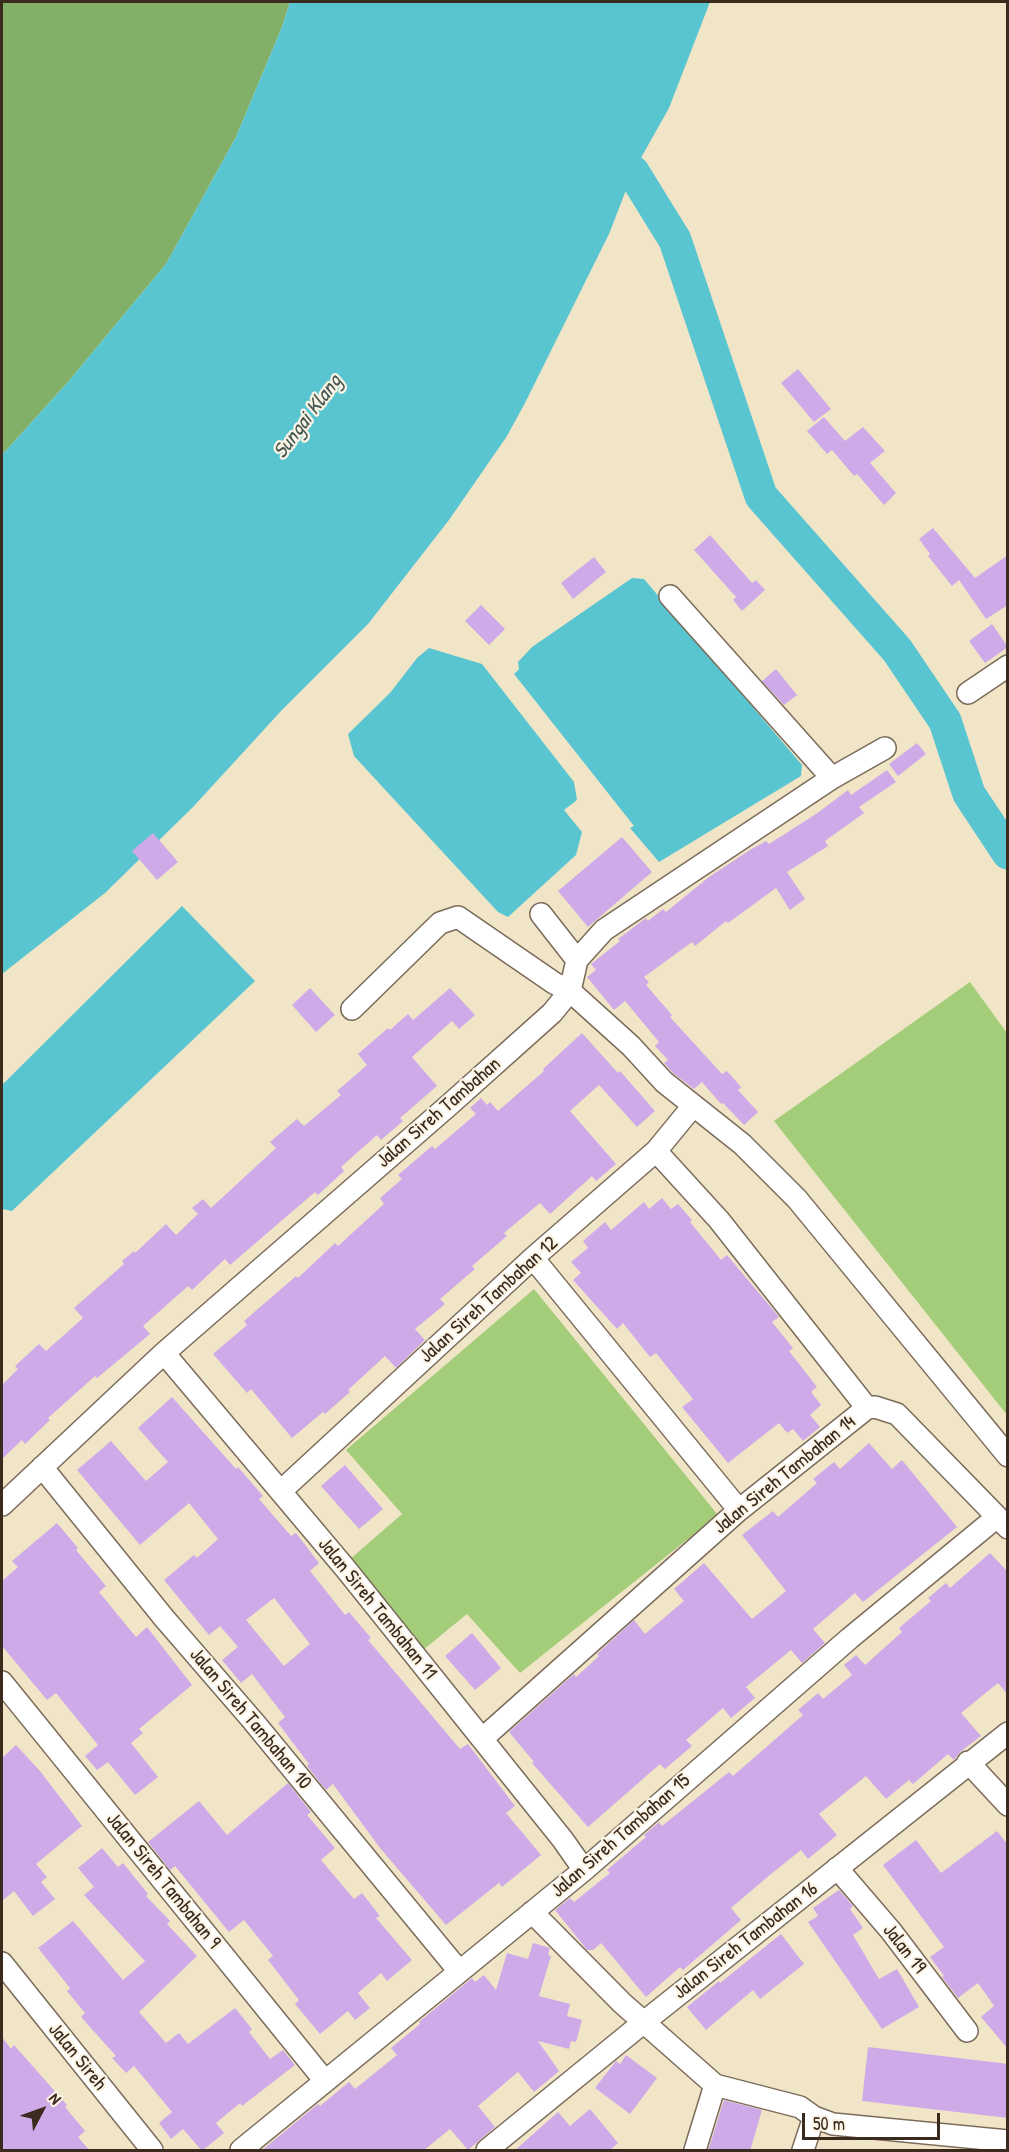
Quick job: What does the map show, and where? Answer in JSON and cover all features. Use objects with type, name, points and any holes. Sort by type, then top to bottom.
[{"type":"street","points":[[670,596],[832,778]]},
{"type":"street","points":[[968,693],[1008,666]]},
{"type":"street","name":"Jalan Sireh Tambahan","points":[[2,1505],[164,1353],[552,1013],[570,991],[577,960],[604,930],[832,778],[885,748]]},
{"type":"street","points":[[541,914],[577,960]]},
{"type":"street","points":[[352,1009],[440,923],[458,917],[554,983],[570,991],[631,1046],[664,1082],[742,1144],[797,1198],[1008,1456]]},
{"type":"street","name":"Jalan Sireh Tambahan 12","points":[[281,1491],[533,1258],[656,1151],[693,1106]]},
{"type":"street","name":"Jalan Sireh Tambahan 14","points":[[482,1739],[739,1510],[867,1408],[719,1220],[656,1151]]},
{"type":"street","points":[[533,1258],[739,1510]]},
{"type":"street","name":"Jalan Sireh Tambahan 11","points":[[164,1353],[281,1491],[563,1840],[584,1870]]},
{"type":"street","points":[[867,1408],[875,1407],[897,1414],[1002,1522]]},
{"type":"street","name":"Jalan Sireh Tambahan 10","points":[[42,1467],[164,1618],[253,1721],[459,1971]]},
{"type":"street","name":"Jalan Sireh Tambahan 15","points":[[241,2151],[584,1870],[850,1638],[1002,1522]]},
{"type":"street","name":"Jalan Sireh Tambahan 9","points":[[2,1682],[325,2081]]},
{"type":"street","name":"Jalan Sireh Tambahan 16","points":[[487,2151],[968,1762],[1008,1733]]},
{"type":"street","points":[[968,1762],[1008,1805]]},
{"type":"street","name":"Jalan 19","points":[[837,1868],[891,1931],[967,2031]]},
{"type":"street","points":[[532,1912],[581,1964],[715,2085],[800,2108],[814,2117],[833,2124],[963,2144],[1008,2141]]},
{"type":"street","name":"Jalan Sireh","points":[[2,1963],[152,2151]]},
{"type":"street","points":[[694,2151],[715,2085]]},
{"type":"street","points":[[803,2151],[814,2117]]},
{"type":"green space","points":[[2,2],[290,2],[282,27],[236,137],[166,264],[68,382],[2,455]]},
{"type":"green space","points":[[970,982],[1007,1033],[1007,1415],[774,1121]]},
{"type":"green space","points":[[534,1289],[718,1515],[520,1673],[467,1614],[423,1650],[349,1560],[402,1514],[346,1450]]},
{"type":"water","name":"Sungai Klang","points":[[290,2],[710,2],[669,108],[633,172],[609,234],[525,403],[507,436],[449,520],[368,624],[282,710],[193,807],[105,893],[2,974],[2,455],[68,382],[166,264],[236,137],[282,27]]},
{"type":"water","points":[[632,578],[644,579],[802,765],[801,776],[659,862],[630,828],[634,826],[514,674],[519,669],[518,662],[532,647]]},
{"type":"water","points":[[429,648],[482,664],[574,782],[577,800],[564,810],[582,832],[576,855],[508,917],[498,912],[354,756],[348,734],[390,693],[417,658]]},
{"type":"water","points":[[182,906],[255,981],[12,1211],[2,1209],[2,1085]]},
{"type":"building","points":[[798,369],[831,409],[814,422],[781,383]]},
{"type":"building","points":[[824,417],[845,441],[863,427],[885,451],[870,463],[896,493],[884,505],[857,474],[854,476],[832,450],[827,454],[807,431]]},
{"type":"building","points":[[933,528],[975,578],[1008,555],[1008,605],[986,619],[959,580],[952,586],[928,556],[930,554],[919,539]]},
{"type":"building","points":[[710,535],[752,583],[756,580],[765,590],[742,611],[733,600],[736,597],[694,550]]},
{"type":"building","points":[[594,557],[606,572],[573,599],[561,583]]},
{"type":"building","points":[[481,605],[505,629],[489,645],[465,621]]},
{"type":"building","points":[[992,624],[1008,647],[985,663],[969,641]]},
{"type":"building","points":[[776,669],[797,695],[784,705],[762,681]]},
{"type":"building","points":[[917,743],[926,754],[898,776],[889,764]]},
{"type":"building","points":[[887,770],[896,782],[859,807],[864,813],[825,841],[828,846],[787,872],[805,899],[790,910],[776,888],[728,923],[726,921],[695,946],[692,942],[644,977],[649,982],[646,985],[672,1015],[670,1017],[722,1074],[727,1071],[741,1087],[738,1090],[758,1112],[744,1125],[702,1082],[694,1089],[673,1073],[664,1063],[668,1060],[655,1046],[659,1042],[625,1001],[614,1010],[587,977],[596,970],[591,964],[620,941],[618,939],[646,918],[648,921],[663,909],[666,912],[709,877],[750,850],[766,841],[769,844],[848,790],[851,795]]},
{"type":"building","points":[[153,833],[178,862],[157,880],[132,851]]},
{"type":"building","points":[[622,837],[652,872],[588,927],[558,891]]},
{"type":"building","points":[[310,988],[335,1015],[316,1032],[292,1005]]},
{"type":"building","points":[[450,988],[475,1015],[459,1029],[452,1021],[412,1057],[437,1086],[400,1118],[403,1121],[381,1140],[377,1135],[341,1167],[344,1171],[318,1195],[315,1192],[230,1265],[225,1259],[192,1290],[188,1286],[143,1326],[150,1334],[97,1378],[95,1376],[48,1418],[50,1420],[25,1444],[22,1440],[2,1459],[2,1385],[18,1369],[15,1366],[39,1344],[46,1351],[83,1318],[74,1308],[124,1264],[122,1261],[134,1251],[135,1253],[166,1224],[176,1235],[198,1214],[192,1208],[203,1199],[211,1208],[276,1148],[270,1142],[297,1119],[304,1126],[341,1095],[337,1091],[367,1065],[358,1054],[408,1014],[413,1020]]},
{"type":"building","points":[[582,1033],[655,1111],[637,1127],[599,1085],[570,1111],[616,1164],[596,1181],[592,1176],[550,1214],[540,1203],[504,1233],[507,1236],[472,1266],[475,1269],[440,1299],[445,1304],[415,1329],[425,1340],[396,1368],[385,1356],[348,1390],[350,1392],[292,1438],[251,1389],[247,1393],[213,1354],[247,1325],[244,1321],[296,1276],[298,1278],[335,1243],[338,1246],[384,1204],[380,1198],[402,1179],[398,1175],[432,1146],[435,1149],[476,1114],[470,1108],[481,1098],[487,1105],[490,1102],[498,1111],[544,1071],[543,1069]]},
{"type":"building","points":[[662,1198],[671,1209],[678,1204],[721,1260],[727,1255],[779,1317],[772,1322],[793,1348],[789,1351],[817,1387],[811,1392],[821,1405],[810,1415],[820,1427],[803,1441],[793,1429],[787,1433],[779,1423],[728,1463],[682,1407],[693,1399],[656,1353],[650,1357],[623,1323],[617,1329],[573,1280],[581,1273],[571,1262],[588,1248],[583,1241],[605,1222],[611,1230],[644,1202],[649,1209]]},
{"type":"building","points":[[172,1397],[263,1496],[259,1499],[291,1536],[296,1533],[319,1563],[310,1571],[345,1615],[349,1612],[371,1638],[368,1640],[460,1749],[468,1744],[515,1806],[506,1813],[541,1855],[502,1887],[499,1883],[446,1925],[380,1848],[333,1784],[326,1790],[307,1766],[309,1764],[278,1723],[285,1717],[252,1674],[241,1683],[222,1660],[238,1647],[220,1626],[209,1635],[164,1580],[194,1555],[197,1558],[218,1539],[189,1503],[140,1545],[77,1470],[111,1441],[146,1481],[168,1462],[138,1428]],"holes":[[[274,1598],[310,1644],[284,1666],[246,1620]]]},
{"type":"building","points":[[869,1443],[892,1469],[902,1460],[957,1527],[863,1602],[855,1593],[813,1629],[825,1643],[802,1663],[791,1650],[746,1687],[755,1698],[731,1718],[723,1708],[686,1740],[692,1746],[665,1769],[660,1764],[588,1827],[532,1763],[534,1762],[509,1732],[574,1674],[576,1677],[634,1620],[645,1634],[684,1601],[674,1589],[704,1563],[752,1619],[786,1591],[742,1535],[773,1511],[778,1517],[817,1483],[813,1479],[834,1462],[840,1469]]},
{"type":"building","points":[[345,1465],[383,1509],[359,1529],[321,1486]]},
{"type":"building","points":[[57,1523],[106,1586],[99,1592],[136,1637],[147,1627],[192,1685],[139,1729],[143,1733],[131,1743],[158,1777],[135,1795],[108,1762],[97,1770],[85,1756],[98,1745],[56,1693],[47,1700],[2,1646],[2,1581],[18,1567],[12,1561]]},
{"type":"building","points":[[990,1553],[1008,1572],[1008,1695],[998,1683],[961,1713],[981,1736],[960,1752],[954,1760],[948,1754],[913,1784],[909,1780],[886,1799],[866,1776],[819,1814],[837,1835],[808,1859],[801,1850],[771,1874],[731,1908],[741,1920],[683,1970],[680,1967],[646,1997],[601,1943],[593,1950],[587,1950],[555,1910],[570,1898],[574,1902],[610,1873],[607,1870],[646,1837],[644,1835],[659,1822],[662,1826],[729,1772],[733,1776],[803,1715],[798,1710],[818,1693],[823,1699],[852,1675],[844,1665],[856,1655],[865,1665],[902,1632],[899,1628],[931,1601],[928,1598],[946,1583],[950,1588]]},
{"type":"building","points":[[472,1633],[501,1668],[475,1690],[445,1656]]},
{"type":"building","points":[[16,1745],[40,1771],[82,1826],[36,1864],[47,1877],[41,1882],[55,1899],[33,1916],[14,1891],[2,1901],[2,1758]]},
{"type":"building","points":[[288,1783],[311,1812],[307,1815],[335,1848],[321,1860],[354,1899],[362,1893],[380,1916],[376,1918],[412,1960],[387,1981],[381,1973],[358,1993],[370,2008],[355,2020],[348,2011],[320,2034],[295,2004],[299,2000],[268,1960],[273,1956],[244,1920],[229,1932],[175,1866],[170,1870],[148,1842],[199,1801],[227,1835]]},
{"type":"building","points":[[997,1831],[1008,1845],[1008,2049],[981,2017],[994,2006],[978,1983],[958,1998],[942,1977],[944,1976],[930,1957],[944,1947],[883,1865],[916,1840],[941,1873]]},
{"type":"building","points":[[102,1848],[118,1867],[123,1863],[148,1894],[146,1896],[170,1921],[167,1924],[197,1956],[139,2012],[166,2043],[179,2033],[188,2044],[235,2008],[252,2029],[249,2032],[270,2059],[283,2050],[295,2065],[242,2106],[240,2103],[216,2123],[224,2133],[202,2151],[183,2129],[171,2139],[159,2123],[172,2112],[134,2066],[126,2073],[112,2058],[116,2056],[81,2017],[85,2013],[67,1991],[70,1988],[38,1948],[73,1921],[123,1980],[145,1961],[84,1895],[94,1887],[78,1868]]},
{"type":"building","points":[[839,1890],[853,1906],[850,1909],[863,1928],[853,1935],[879,1979],[897,1969],[919,2007],[882,2029],[808,1922],[818,1916],[813,1908]]},
{"type":"building","points":[[781,1934],[804,1964],[760,1999],[753,1990],[706,2030],[687,2007]]},
{"type":"building","points":[[533,1943],[550,1948],[548,1955],[551,1956],[539,1996],[570,2004],[567,2016],[582,2020],[576,2042],[571,2041],[569,2049],[538,2041],[559,2071],[534,2092],[518,2072],[478,2106],[495,2127],[468,2150],[450,2129],[423,2151],[261,2151],[318,2104],[320,2106],[349,2082],[355,2089],[397,2055],[391,2048],[472,1978],[475,1982],[484,1975],[496,1990],[507,1953],[528,1959]]},
{"type":"building","points":[[2,2037],[11,2049],[14,2045],[67,2105],[65,2107],[85,2131],[78,2137],[90,2151],[2,2151]]},
{"type":"building","points":[[868,2047],[1008,2064],[1008,2118],[862,2101]]},
{"type":"building","points":[[626,2055],[657,2078],[630,2114],[595,2088],[616,2061],[620,2064]]},
{"type":"building","points":[[724,2100],[762,2110],[750,2151],[708,2151]]},
{"type":"building","points":[[590,2109],[618,2143],[609,2151],[514,2151],[558,2112],[570,2126]]},
{"type":"waterway","points":[[597,148],[633,172],[675,240],[761,496],[897,650],[945,721],[969,794],[1008,853]]}]
